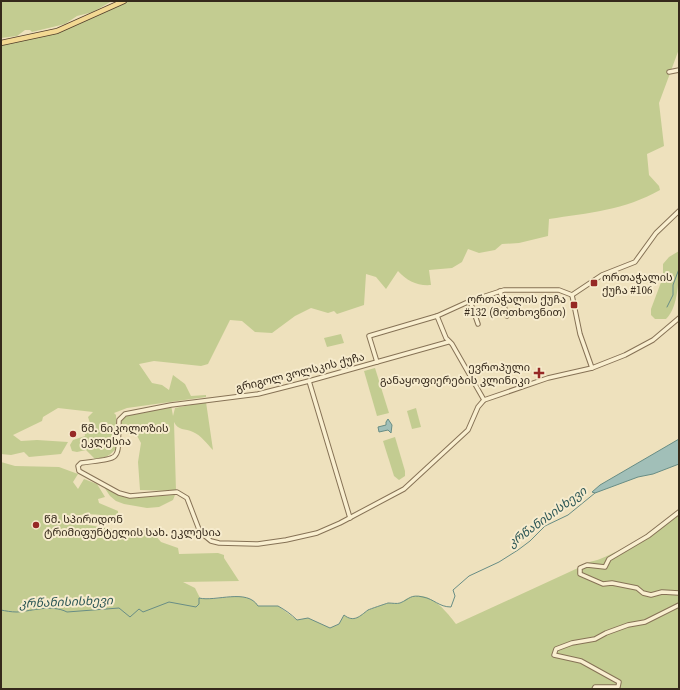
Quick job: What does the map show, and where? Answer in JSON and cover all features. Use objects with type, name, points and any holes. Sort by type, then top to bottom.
[{"type":"main road","points":[[1,43],[57,31],[124,1]]},
{"type":"street","points":[[669,72],[679,70]]},
{"type":"street","points":[[572,295],[602,275],[635,262],[656,233],[679,211]]},
{"type":"street","points":[[377,362],[369,336],[437,316],[470,301],[500,291],[513,289],[559,290],[572,295]]},
{"type":"street","points":[[500,291],[507,316]]},
{"type":"street","points":[[572,295],[580,334],[592,368]]},
{"type":"street","points":[[470,301],[478,324]]},
{"type":"street","points":[[437,316],[448,342],[452,344],[484,400]]},
{"type":"street","points":[[309,381],[350,518],[391,494],[404,489],[468,430],[478,407],[484,400],[548,378],[592,368],[625,356],[653,340],[679,318]]},
{"type":"street","name":"გრიგოლ ვოლსკის ქუჩა","points":[[350,518],[317,533],[286,540],[258,544],[220,543],[211,541],[200,532],[188,498],[183,493],[177,492],[130,496],[119,493],[79,470],[78,466],[81,463],[110,460],[116,456],[119,451],[119,420],[125,414],[171,405],[258,394],[448,342]]},
{"type":"street","points":[[679,512],[634,545],[609,559],[605,567],[587,565],[580,568],[580,574],[603,584],[612,583],[637,588],[643,593],[651,595],[662,592],[679,593]]},
{"type":"street","points":[[594,689],[618,687],[619,682],[581,661],[568,657],[557,657],[554,655],[556,649],[572,643],[595,639],[606,632],[628,624],[645,622],[679,605]]},
{"type":"green space","points":[[1,1],[112,1],[93,12],[77,16],[65,24],[32,32],[30,30],[25,30],[17,36],[1,38]]},
{"type":"green space","points":[[124,1],[679,1],[679,49],[659,103],[664,146],[647,154],[649,175],[659,186],[660,190],[647,197],[606,210],[549,219],[548,236],[519,243],[502,244],[495,250],[479,253],[468,249],[462,262],[452,268],[429,270],[431,285],[421,285],[413,282],[405,278],[398,271],[386,289],[376,277],[366,274],[364,305],[337,314],[334,311],[328,313],[311,308],[295,316],[272,333],[255,332],[242,321],[230,320],[208,364],[201,366],[154,361],[139,364],[152,383],[162,385],[169,390],[173,375],[185,384],[191,396],[206,395],[206,397],[127,408],[114,413],[116,415],[117,446],[113,452],[105,457],[95,459],[86,450],[77,452],[72,451],[70,445],[73,440],[85,436],[84,429],[91,426],[88,417],[93,412],[58,408],[43,417],[42,421],[13,435],[21,441],[37,440],[68,442],[61,454],[29,457],[24,452],[11,455],[1,454],[1,42],[57,30]]},
{"type":"green space","points":[[679,251],[678,288],[674,306],[666,319],[655,319],[651,315],[651,309],[663,277],[663,264],[669,257]]},
{"type":"green space","points":[[341,334],[344,343],[327,347],[324,338]]},
{"type":"green space","points":[[375,368],[389,413],[377,416],[364,371]]},
{"type":"green space","points":[[206,402],[213,450],[199,435],[178,427],[174,422],[176,491],[140,490],[138,462],[141,443],[136,434],[127,434],[121,429],[120,417],[171,405],[173,416],[175,408]]},
{"type":"green space","points":[[416,408],[421,427],[412,429],[407,411]]},
{"type":"green space","points":[[395,437],[405,471],[405,476],[399,480],[394,476],[383,441]]},
{"type":"green space","points":[[1,462],[15,466],[59,467],[78,474],[73,482],[78,489],[84,479],[97,484],[105,497],[98,499],[99,503],[118,511],[118,516],[91,514],[74,516],[72,522],[122,531],[145,530],[156,536],[161,542],[178,548],[179,554],[218,553],[224,555],[224,558],[239,581],[183,582],[195,588],[200,598],[246,598],[253,601],[258,606],[278,606],[297,620],[308,618],[330,628],[339,624],[344,615],[354,619],[369,609],[388,603],[401,603],[407,598],[416,596],[423,596],[436,602],[456,624],[578,568],[583,564],[600,559],[622,549],[660,525],[679,509],[679,689],[1,689]]},
{"type":"green space","points":[[104,487],[128,498],[175,495],[173,500],[159,507],[147,508],[116,501],[110,496]]},
{"type":"water","points":[[388,419],[392,425],[391,433],[388,430],[379,432],[378,427],[386,425]]},
{"type":"water","points":[[679,439],[679,464],[595,493],[592,492],[600,485]]},
{"type":"waterway","points":[[667,307],[673,295],[673,285],[679,269]]},
{"type":"waterway","name":"კრწანისისხევი","points":[[1,610],[17,612],[55,608],[67,612],[119,608],[130,617],[139,609],[143,612],[169,602],[196,607],[199,604],[199,598],[239,597],[247,598],[258,606],[278,606],[297,620],[308,618],[330,628],[339,624],[344,615],[354,619],[369,609],[388,603],[400,603],[413,597],[419,596],[427,598],[443,606],[451,607],[455,596],[453,590],[469,576],[499,562],[518,550],[530,541],[545,526],[568,515],[595,493]]},
{"type":"place","name":"ორთაჭალის ქუჩა #106","points":[[594,283]]},
{"type":"place","name":"ორთაჭალის ქუჩა #132 (მოთხოვნით)","points":[[574,305]]},
{"type":"place","name":"ევროპული განაყოფიერების კლინიკი","points":[[539,373]]},
{"type":"place","name":"წმ. ნიკოლოზის ეკლესია","points":[[73,434]]},
{"type":"place","name":"წმ. სპირიდონ ტრიმიფუნტელის სახ. ეკლესია","points":[[36,525]]}]
